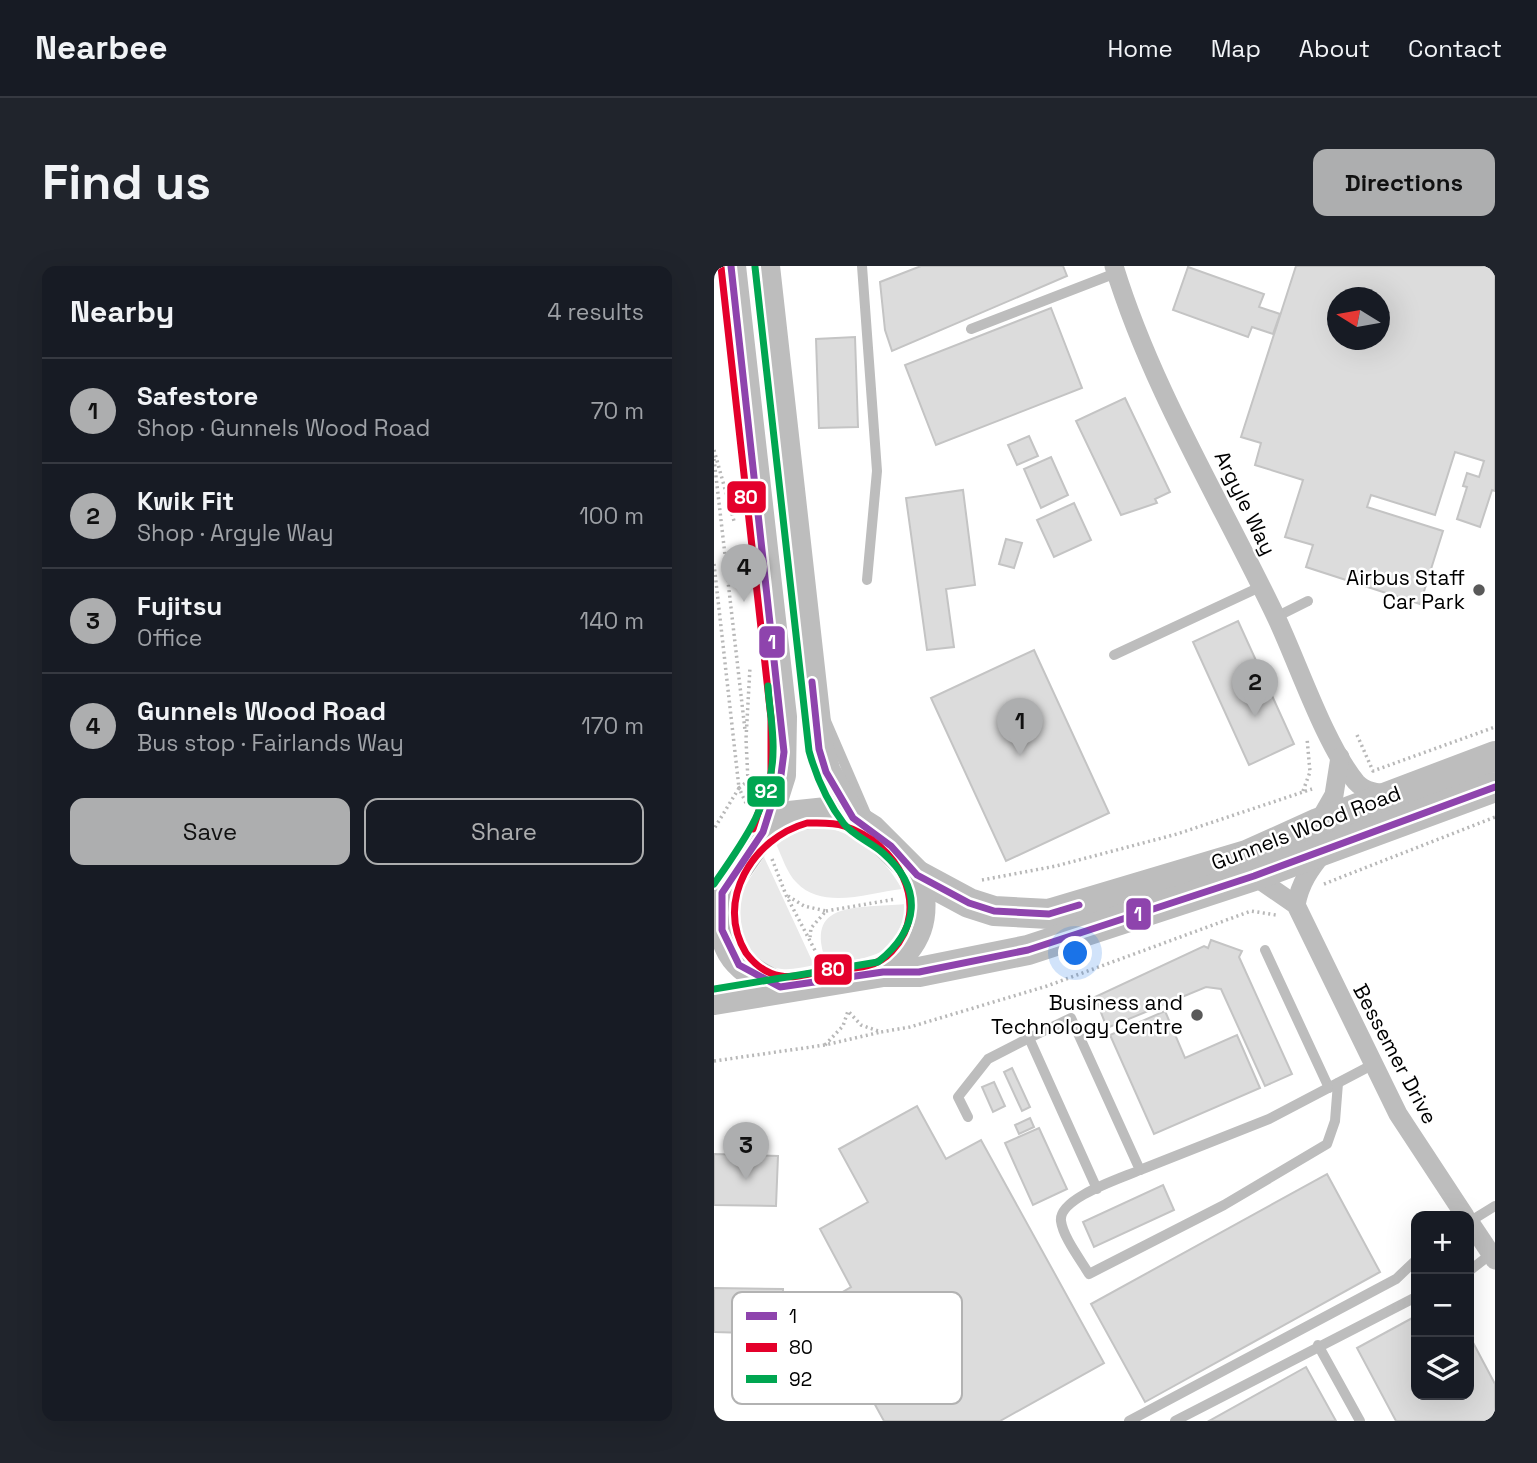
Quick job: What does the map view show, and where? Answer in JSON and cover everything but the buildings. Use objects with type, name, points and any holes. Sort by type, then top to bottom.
[{"type":"main road","points":[[731,266],[783,729],[781,775],[761,833],[718,898],[722,930],[734,958],[739,965],[758,978],[779,987]]},
{"type":"main road","name":"Gunnels Wood Road","points":[[765,266],[819,749],[826,772],[863,824],[917,874],[969,904],[994,911],[1049,914],[1247,855],[1495,787]]},
{"type":"main road","name":"Gunnels Wood Road","points":[[714,1000],[740,998],[779,987],[883,972],[919,972],[1028,950],[1254,876],[1393,795],[1495,756]]},
{"type":"main road","points":[[761,833],[789,816],[806,812],[828,812],[863,824]]},
{"type":"main road","points":[[883,972],[906,953],[918,930],[923,905],[917,874]]},
{"type":"street","name":"Argyle Way","points":[[1115,269],[1154,368],[1276,617],[1340,757],[1358,784],[1366,790],[1393,795]]},
{"type":"street","points":[[1254,876],[1296,905],[1299,890],[1322,836],[1334,795],[1340,757]]},
{"type":"street","name":"Bessemer Drive","points":[[1296,905],[1398,1115],[1462,1211]]},
{"type":"street","points":[[1474,1229],[1493,1257]]},
{"type":"lane","points":[[862,266],[877,471],[867,580]]},
{"type":"lane","points":[[971,329],[1115,269]]},
{"type":"lane","points":[[1114,655],[1261,587]]},
{"type":"lane","points":[[1276,617],[1308,601]]},
{"type":"lane","points":[[1265,950],[1334,1085],[1335,1121],[1327,1143],[1224,1205],[1088,1274],[1060,1222],[1061,1211],[1070,1202],[1140,1170],[1269,1119],[1334,1085],[1372,1066]]},
{"type":"lane","points":[[968,1117],[958,1097],[988,1059],[1071,1018],[1140,1170]]},
{"type":"lane","points":[[1029,1038],[1097,1189]]},
{"type":"lane","points":[[1474,1219],[1495,1206]]},
{"type":"lane","points":[[1474,1268],[1493,1257]]},
{"type":"lane","points":[[1129,1421],[1396,1279],[1411,1265]]},
{"type":"lane","points":[[1175,1421],[1411,1299]]},
{"type":"lane","points":[[1318,1345],[1360,1421]]},
{"type":"path","points":[[714,450],[735,524]]},
{"type":"path","points":[[714,459],[746,739],[748,781],[739,788],[714,830]]},
{"type":"path","points":[[714,564],[739,788],[786,895],[821,962]]},
{"type":"path","points":[[746,739],[751,661]]},
{"type":"path","points":[[1357,735],[1373,771],[1495,727]]},
{"type":"path","points":[[1303,791],[1310,772],[1306,735]]},
{"type":"path","points":[[973,882],[1056,866],[1177,834],[1312,789]]},
{"type":"path","points":[[1325,883],[1495,817]]},
{"type":"path","points":[[786,895],[804,906],[826,911],[899,898]]},
{"type":"path","points":[[809,939],[811,928],[826,911]]},
{"type":"path","points":[[714,1061],[825,1045],[910,1027],[1047,986],[1251,911]]},
{"type":"path","points":[[825,1045],[844,1026],[848,1011],[861,1025],[881,1032]]},
{"type":"shaded area","points":[[809,825],[838,831],[864,845],[885,865],[902,889],[847,898],[820,896],[808,891],[790,875],[776,844]]},
{"type":"shaded area","points":[[764,857],[814,965],[790,969],[771,967],[753,955],[741,937],[737,916],[740,898]]},
{"type":"shaded area","points":[[905,904],[898,934],[882,951],[870,956],[827,964],[821,943],[822,928],[829,918],[854,908]]},
{"type":"transit line","name":"1","points":[[731,266],[784,752],[781,775],[763,832],[722,893],[722,930],[739,965],[780,987],[883,972],[919,972],[1028,950],[1254,876],[1495,787]]},
{"type":"transit line","name":"80","points":[[721,267],[771,718],[771,773],[753,829]]},
{"type":"transit line","name":"92","points":[[714,989],[878,962],[902,936],[911,909],[910,895],[896,867],[879,849],[848,828],[838,816],[823,789],[809,751],[755,267]]},
{"type":"transit line","name":"1","points":[[812,682],[819,749],[826,772],[853,818],[891,846],[917,875],[969,903],[994,911],[1049,914],[1079,905]]},
{"type":"transit line","name":"92","points":[[714,884],[754,822],[768,788],[773,743],[768,686]]},
{"type":"transit line","name":"80","points":[[807,823],[835,824],[863,834],[893,861],[903,878],[909,896],[910,915],[904,933],[892,951],[878,962],[863,967],[787,977],[766,971],[746,953],[737,933],[734,913],[744,874],[770,842],[807,823]]},
{"type":"place","name":"Airbus Staff Car Park","points":[[1479,590]]},
{"type":"place","name":"Gunnels Wood Road","points":[[744,602]]},
{"type":"place","name":"Kwik Fit","points":[[1255,717]]},
{"type":"place","name":"Safestore","points":[[1020,756]]},
{"type":"place","name":"Business and Technology Centre","points":[[1197,1015]]},
{"type":"place","name":"Fujitsu","points":[[746,1180]]}]
